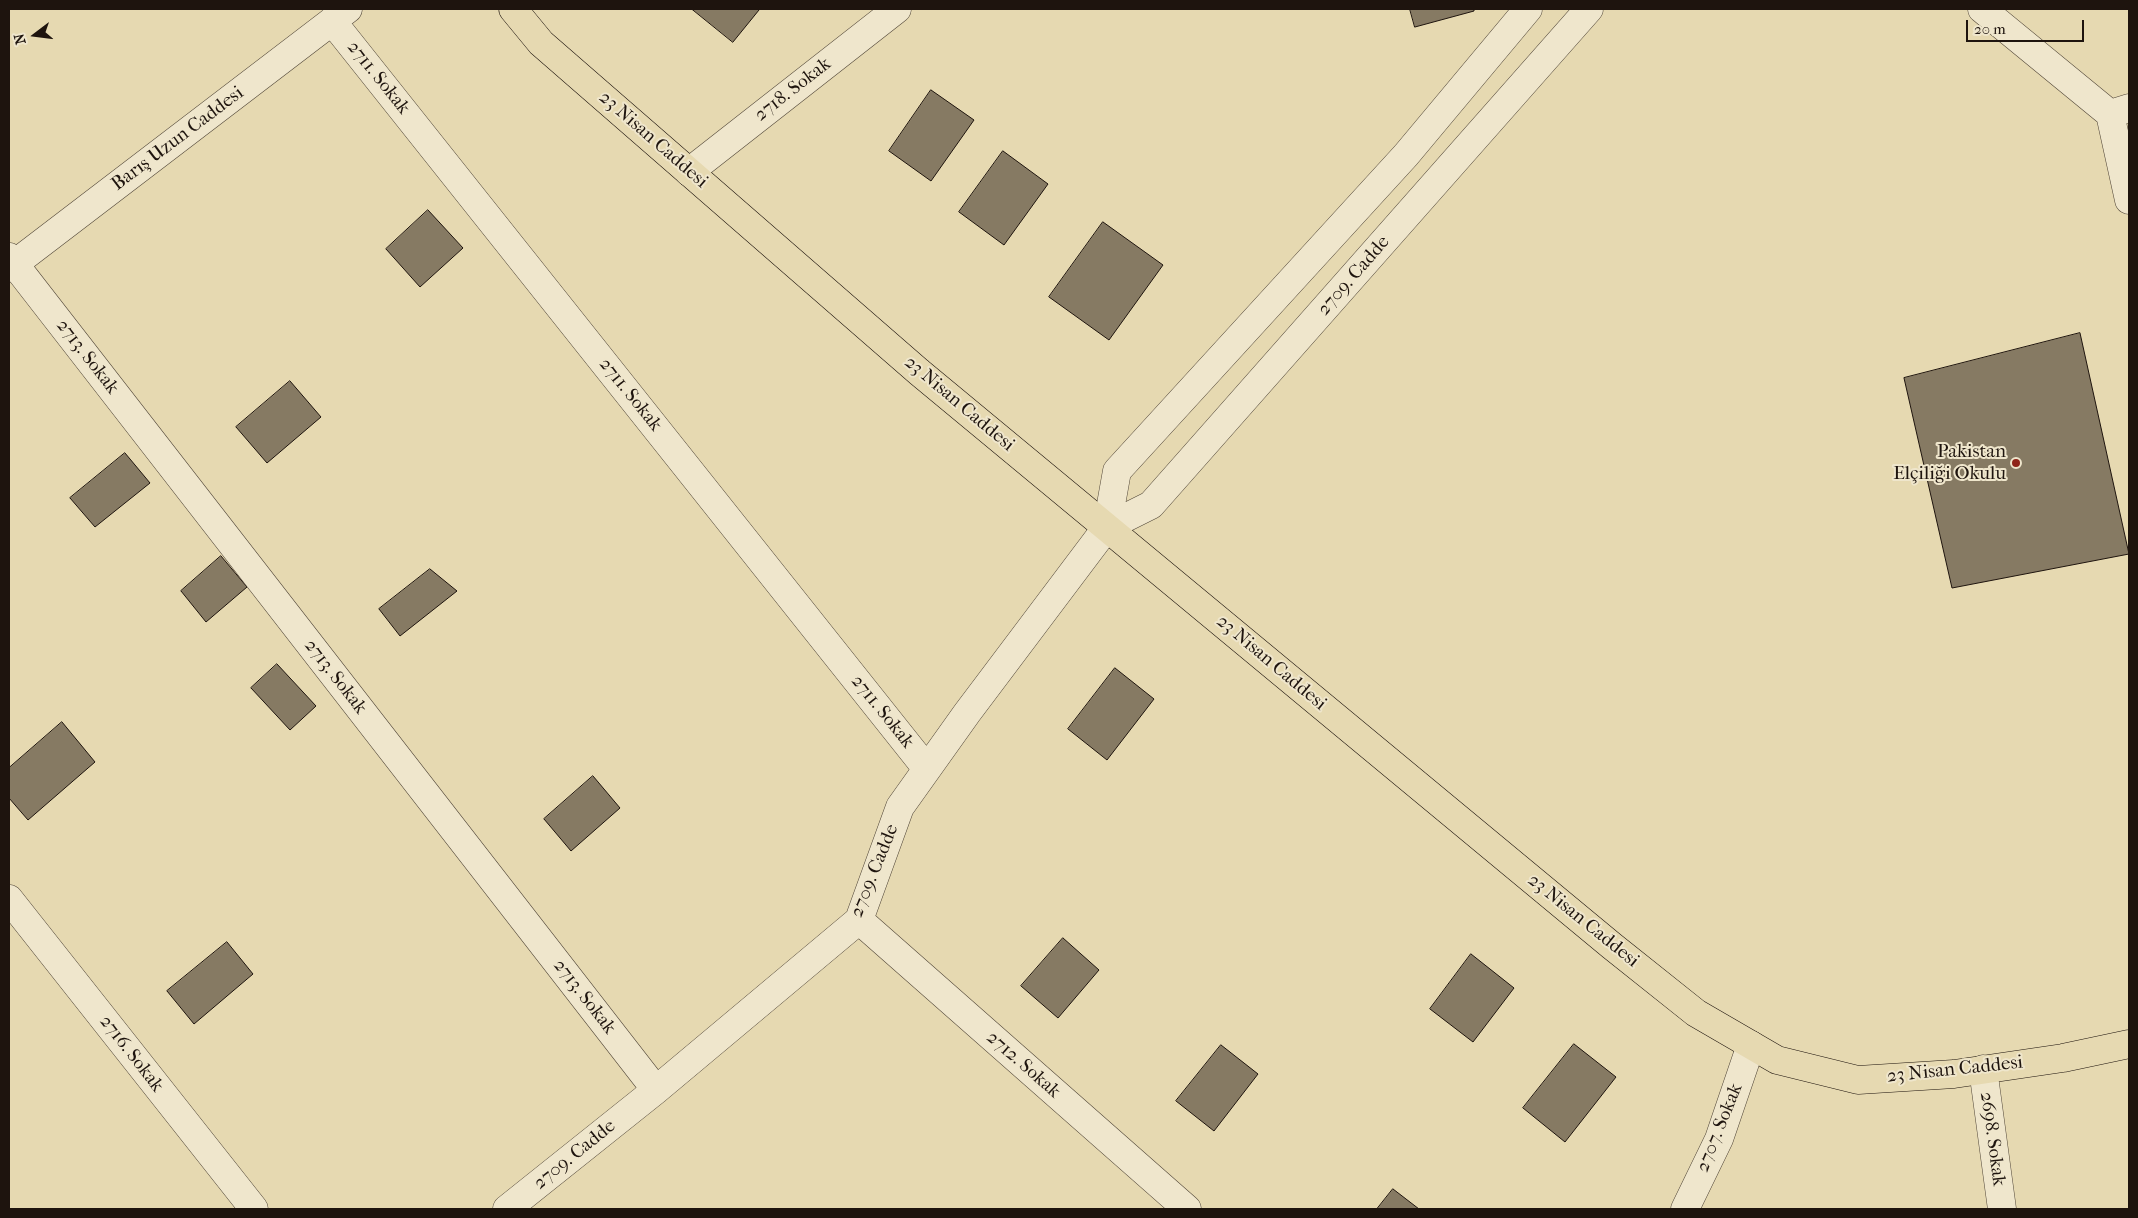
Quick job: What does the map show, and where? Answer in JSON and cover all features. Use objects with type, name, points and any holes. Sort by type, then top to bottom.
[{"type":"main road","name":"23 Nisan Caddesi","points":[[513,9],[541,42],[919,372],[1696,1014],[1777,1060],[1858,1080],[1954,1074],[2063,1058],[2129,1044]]},
{"type":"street","name":"2718. Sokak","points":[[689,172],[897,9]]},
{"type":"street","name":"2709. Cadde","points":[[507,1209],[656,1090],[859,920],[900,807],[1107,527],[1117,471],[1406,155],[1528,9]]},
{"type":"street","name":"2709. Cadde","points":[[1107,527],[1151,505],[1589,9]]},
{"type":"street","points":[[1982,9],[2119,111],[2129,200]]},
{"type":"street","name":"Barış Uzun Caddesi","points":[[11,263],[340,15]]},
{"type":"street","name":"2711. Sokak","points":[[340,15],[927,769]]},
{"type":"street","name":"2713. Sokak","points":[[11,263],[656,1090]]},
{"type":"street","name":"2716. Sokak","points":[[9,899],[254,1209]]},
{"type":"street","name":"2712. Sokak","points":[[859,920],[1187,1209]]},
{"type":"street","name":"2707. Sokak","points":[[1685,1209],[1719,1139],[1751,1045]]},
{"type":"street","name":"2698. Sokak","points":[[1983,1069],[2002,1209]]},
{"type":"building","points":[[692,9],[758,9],[759,10],[733,42]]},
{"type":"building","points":[[1410,9],[1474,9],[1474,11],[1415,27]]},
{"type":"building","points":[[931,90],[974,120],[931,181],[889,151]]},
{"type":"building","points":[[1003,151],[1048,184],[1004,245],[959,212]]},
{"type":"building","points":[[428,210],[463,248],[420,287],[386,249]]},
{"type":"building","points":[[1103,222],[1163,265],[1109,340],[1049,297]]},
{"type":"building","name":"Pakistan Elçiliği Okulu","points":[[2080,333],[2129,554],[1952,588],[1904,378]]},
{"type":"building","points":[[290,381],[321,417],[267,463],[236,427]]},
{"type":"building","points":[[125,453],[150,483],[95,527],[70,498]]},
{"type":"building","points":[[221,556],[247,587],[206,622],[181,591]]},
{"type":"building","points":[[430,569],[457,591],[400,636],[379,609]]},
{"type":"building","points":[[277,664],[316,706],[290,730],[251,688]]},
{"type":"building","points":[[1115,668],[1154,699],[1107,760],[1068,729]]},
{"type":"building","points":[[62,722],[95,762],[28,820],[9,798],[9,768]]},
{"type":"building","points":[[593,776],[620,808],[571,851],[544,819]]},
{"type":"building","points":[[1063,938],[1099,970],[1058,1018],[1021,986]]},
{"type":"building","points":[[227,942],[253,974],[194,1024],[167,991]]},
{"type":"building","points":[[1471,954],[1514,988],[1473,1042],[1430,1009]]},
{"type":"building","points":[[1574,1044],[1616,1077],[1565,1142],[1523,1108]]},
{"type":"building","points":[[1221,1045],[1258,1074],[1214,1131],[1176,1101]]},
{"type":"building","points":[[1393,1189],[1419,1209],[1377,1209]]},
{"type":"place","name":"Pakistan Elçiliği Okulu","points":[[2016,463]]}]
